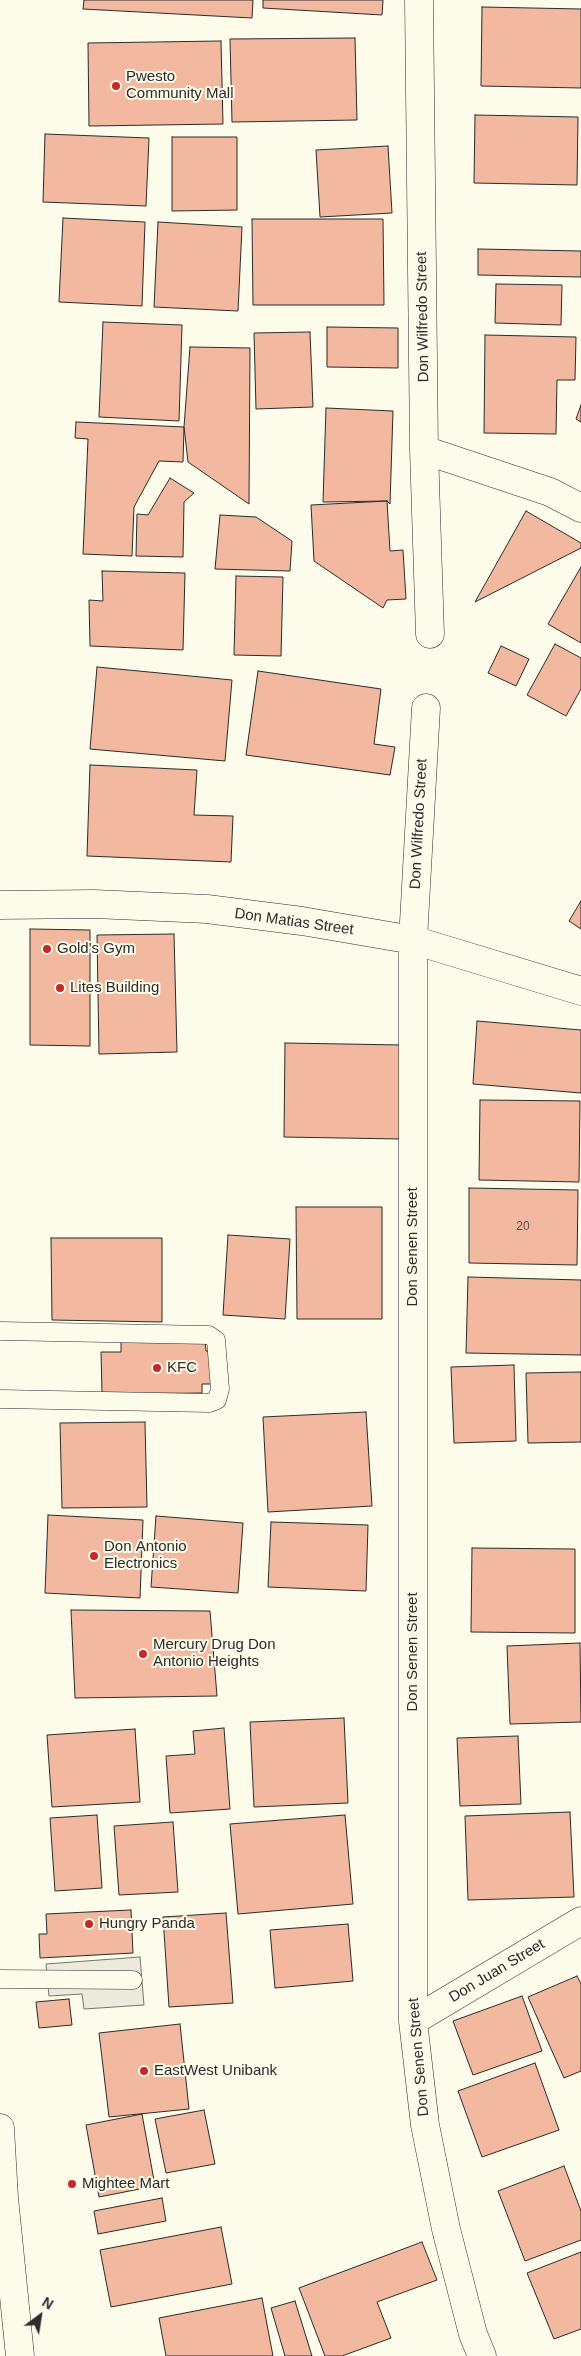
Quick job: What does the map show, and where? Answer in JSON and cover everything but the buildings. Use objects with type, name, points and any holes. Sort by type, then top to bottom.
[{"type":"street","name":"Don Wilfredo Street","points":[[419,0],[424,450],[430,634]]},
{"type":"street","points":[[424,450],[550,492],[581,508]]},
{"type":"street","name":"Don Wilfredo Street","points":[[413,940],[426,708]]},
{"type":"street","name":"Don Matias Street","points":[[0,905],[94,904],[207,909],[302,921],[413,940],[581,991]]},
{"type":"street","name":"Don Senen Street","points":[[413,940],[412,2021],[425,2125],[446,2229],[472,2334],[482,2356]]},
{"type":"street","name":"Don Juan Street","points":[[412,2021],[581,1922]]},
{"type":"street","points":[[0,2128],[4,2198],[20,2356]]},
{"type":"lane","points":[[0,1331],[208,1335],[216,1340],[220,1389],[218,1400],[209,1403],[0,1399]]},
{"type":"lane","points":[[0,1979],[133,1980]]},
{"type":"shaded area","points":[[140,1957],[144,2005],[84,2009],[82,1994],[49,1996],[46,1964]]},
{"type":"place","name":"Pwesto Community Mall","points":[[116,86]]},
{"type":"place","name":"Gold's Gym","points":[[47,949]]},
{"type":"place","name":"Lites Building","points":[[60,988]]},
{"type":"place","name":"KFC","points":[[157,1368]]},
{"type":"place","name":"Don Antonio Electronics","points":[[94,1556]]},
{"type":"place","name":"Mercury Drug Don Antonio Heights","points":[[143,1654]]},
{"type":"place","name":"Hungry Panda","points":[[89,1924]]},
{"type":"place","name":"EastWest Unibank","points":[[144,2071]]},
{"type":"place","name":"Mightee Mart","points":[[72,2184]]}]
